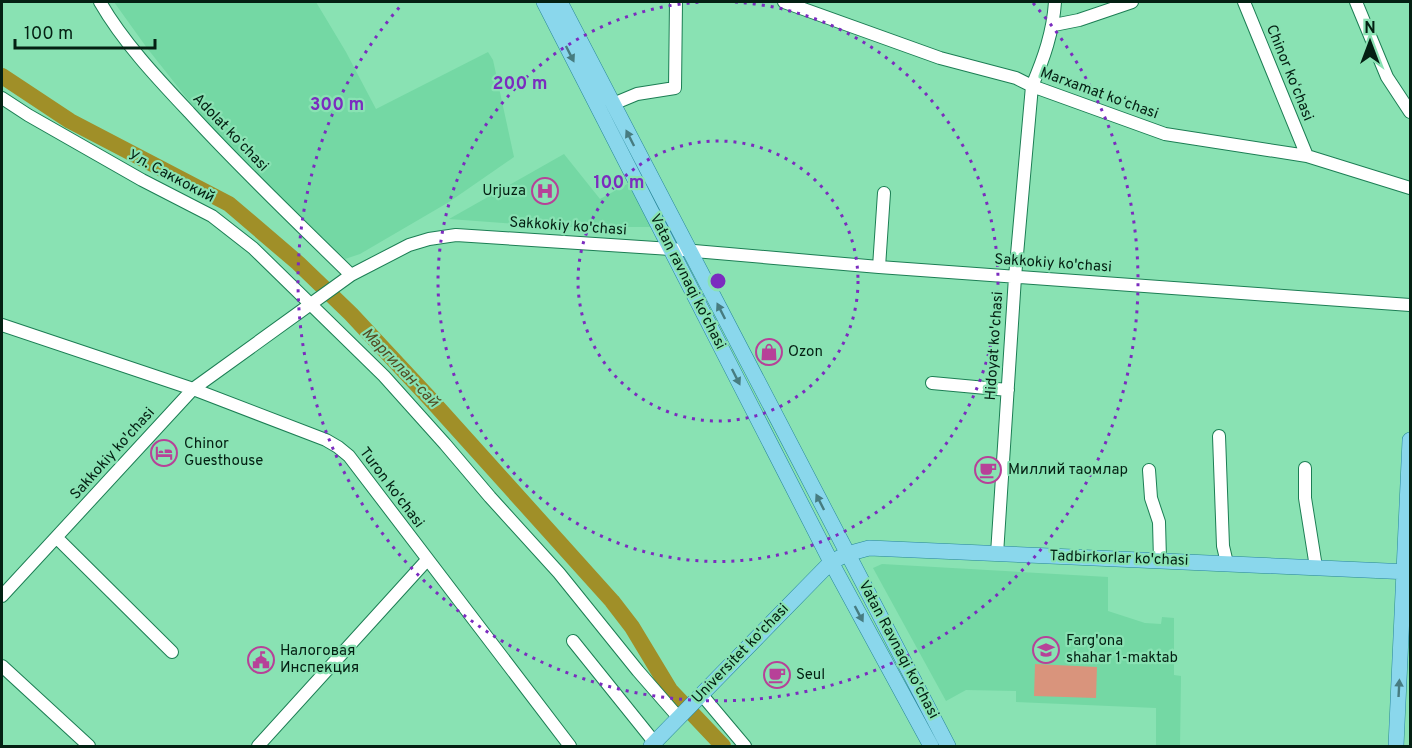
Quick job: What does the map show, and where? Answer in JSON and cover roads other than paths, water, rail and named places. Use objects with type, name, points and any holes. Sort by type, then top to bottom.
[{"type":"main road","name":"Vatan ravnaqi ko'chasi","points":[[544,2],[831,562]]},
{"type":"main road","name":"Vatan ravnaqi ko'chasi","points":[[560,2],[847,554]]},
{"type":"main road","points":[[1396,747],[1408,572],[1410,440]]},
{"type":"main road","name":"Tadbirkorlar ko'chasi","points":[[831,562],[847,554],[869,548],[1408,572]]},
{"type":"main road","name":"Vatan Ravnaqi ko'chasi","points":[[847,554],[948,747]]},
{"type":"main road","name":"Universitet ko'chasi","points":[[653,745],[831,562]]},
{"type":"main road","name":"Vatan Ravnaqi ko'chasi","points":[[831,562],[931,747]]},
{"type":"street","name":"Adolat koʻchasi","points":[[100,2],[159,80],[235,162],[351,275]]},
{"type":"street","points":[[613,104],[637,94],[675,88],[676,2]]},
{"type":"street","name":"Marxamat koʻchasi","points":[[784,2],[940,58],[1016,78],[1032,86],[1165,134],[1307,156],[1410,188]]},
{"type":"street","name":"Hidoyat ko'chasi","points":[[997,554],[1015,277],[1032,86],[1054,25],[1055,2]]},
{"type":"street","points":[[1054,25],[1079,20],[1132,2]]},
{"type":"street","name":"Chinor koʻchasi","points":[[1244,2],[1307,156]]},
{"type":"street","points":[[1356,2],[1387,77],[1410,112]]},
{"type":"street","name":"Ул. Саккокий","points":[[2,98],[28,116],[212,216],[253,248],[384,376],[560,573],[638,671],[679,718]]},
{"type":"street","points":[[879,267],[884,193]]},
{"type":"street","name":"Sakkokiy ko'chasi","points":[[2,596],[193,389],[351,275],[409,245],[429,239],[456,235],[689,250],[879,267],[1410,305]]},
{"type":"street","name":"Turon ko'chasi","points":[[2,325],[193,389],[316,436],[338,447],[349,456],[570,747]]},
{"type":"street","points":[[932,382],[1008,390]]},
{"type":"street","points":[[1219,436],[1223,546],[1227,563]]},
{"type":"street","points":[[1305,468],[1305,498],[1316,567]]},
{"type":"street","points":[[1149,470],[1151,498],[1159,522],[1160,560]]},
{"type":"street","points":[[57,538],[172,652]]},
{"type":"street","points":[[258,747],[426,560]]},
{"type":"street","points":[[573,641],[653,745]]},
{"type":"street","points":[[2,666],[90,747]]},
{"type":"street","points":[[702,695],[745,747]]},
{"type":"waterway","name":"Маргилан-сай","points":[[2,76],[70,121],[229,204],[298,263],[351,314],[432,401],[612,601],[632,627],[670,690],[723,746]]},
{"type":"place","name":"Urjuza","points":[[545,191]]},
{"type":"place","name":"Ozon","points":[[769,352]]},
{"type":"place","name":"Chinor Guesthouse","points":[[164,453]]},
{"type":"place","name":"Миллий таомлар","points":[[988,470]]},
{"type":"place","name":"Farg'ona shahar 1-maktab","points":[[1046,650]]},
{"type":"place","name":"Налоговая Инспекция","points":[[261,660]]},
{"type":"place","name":"Seul","points":[[777,675]]}]
